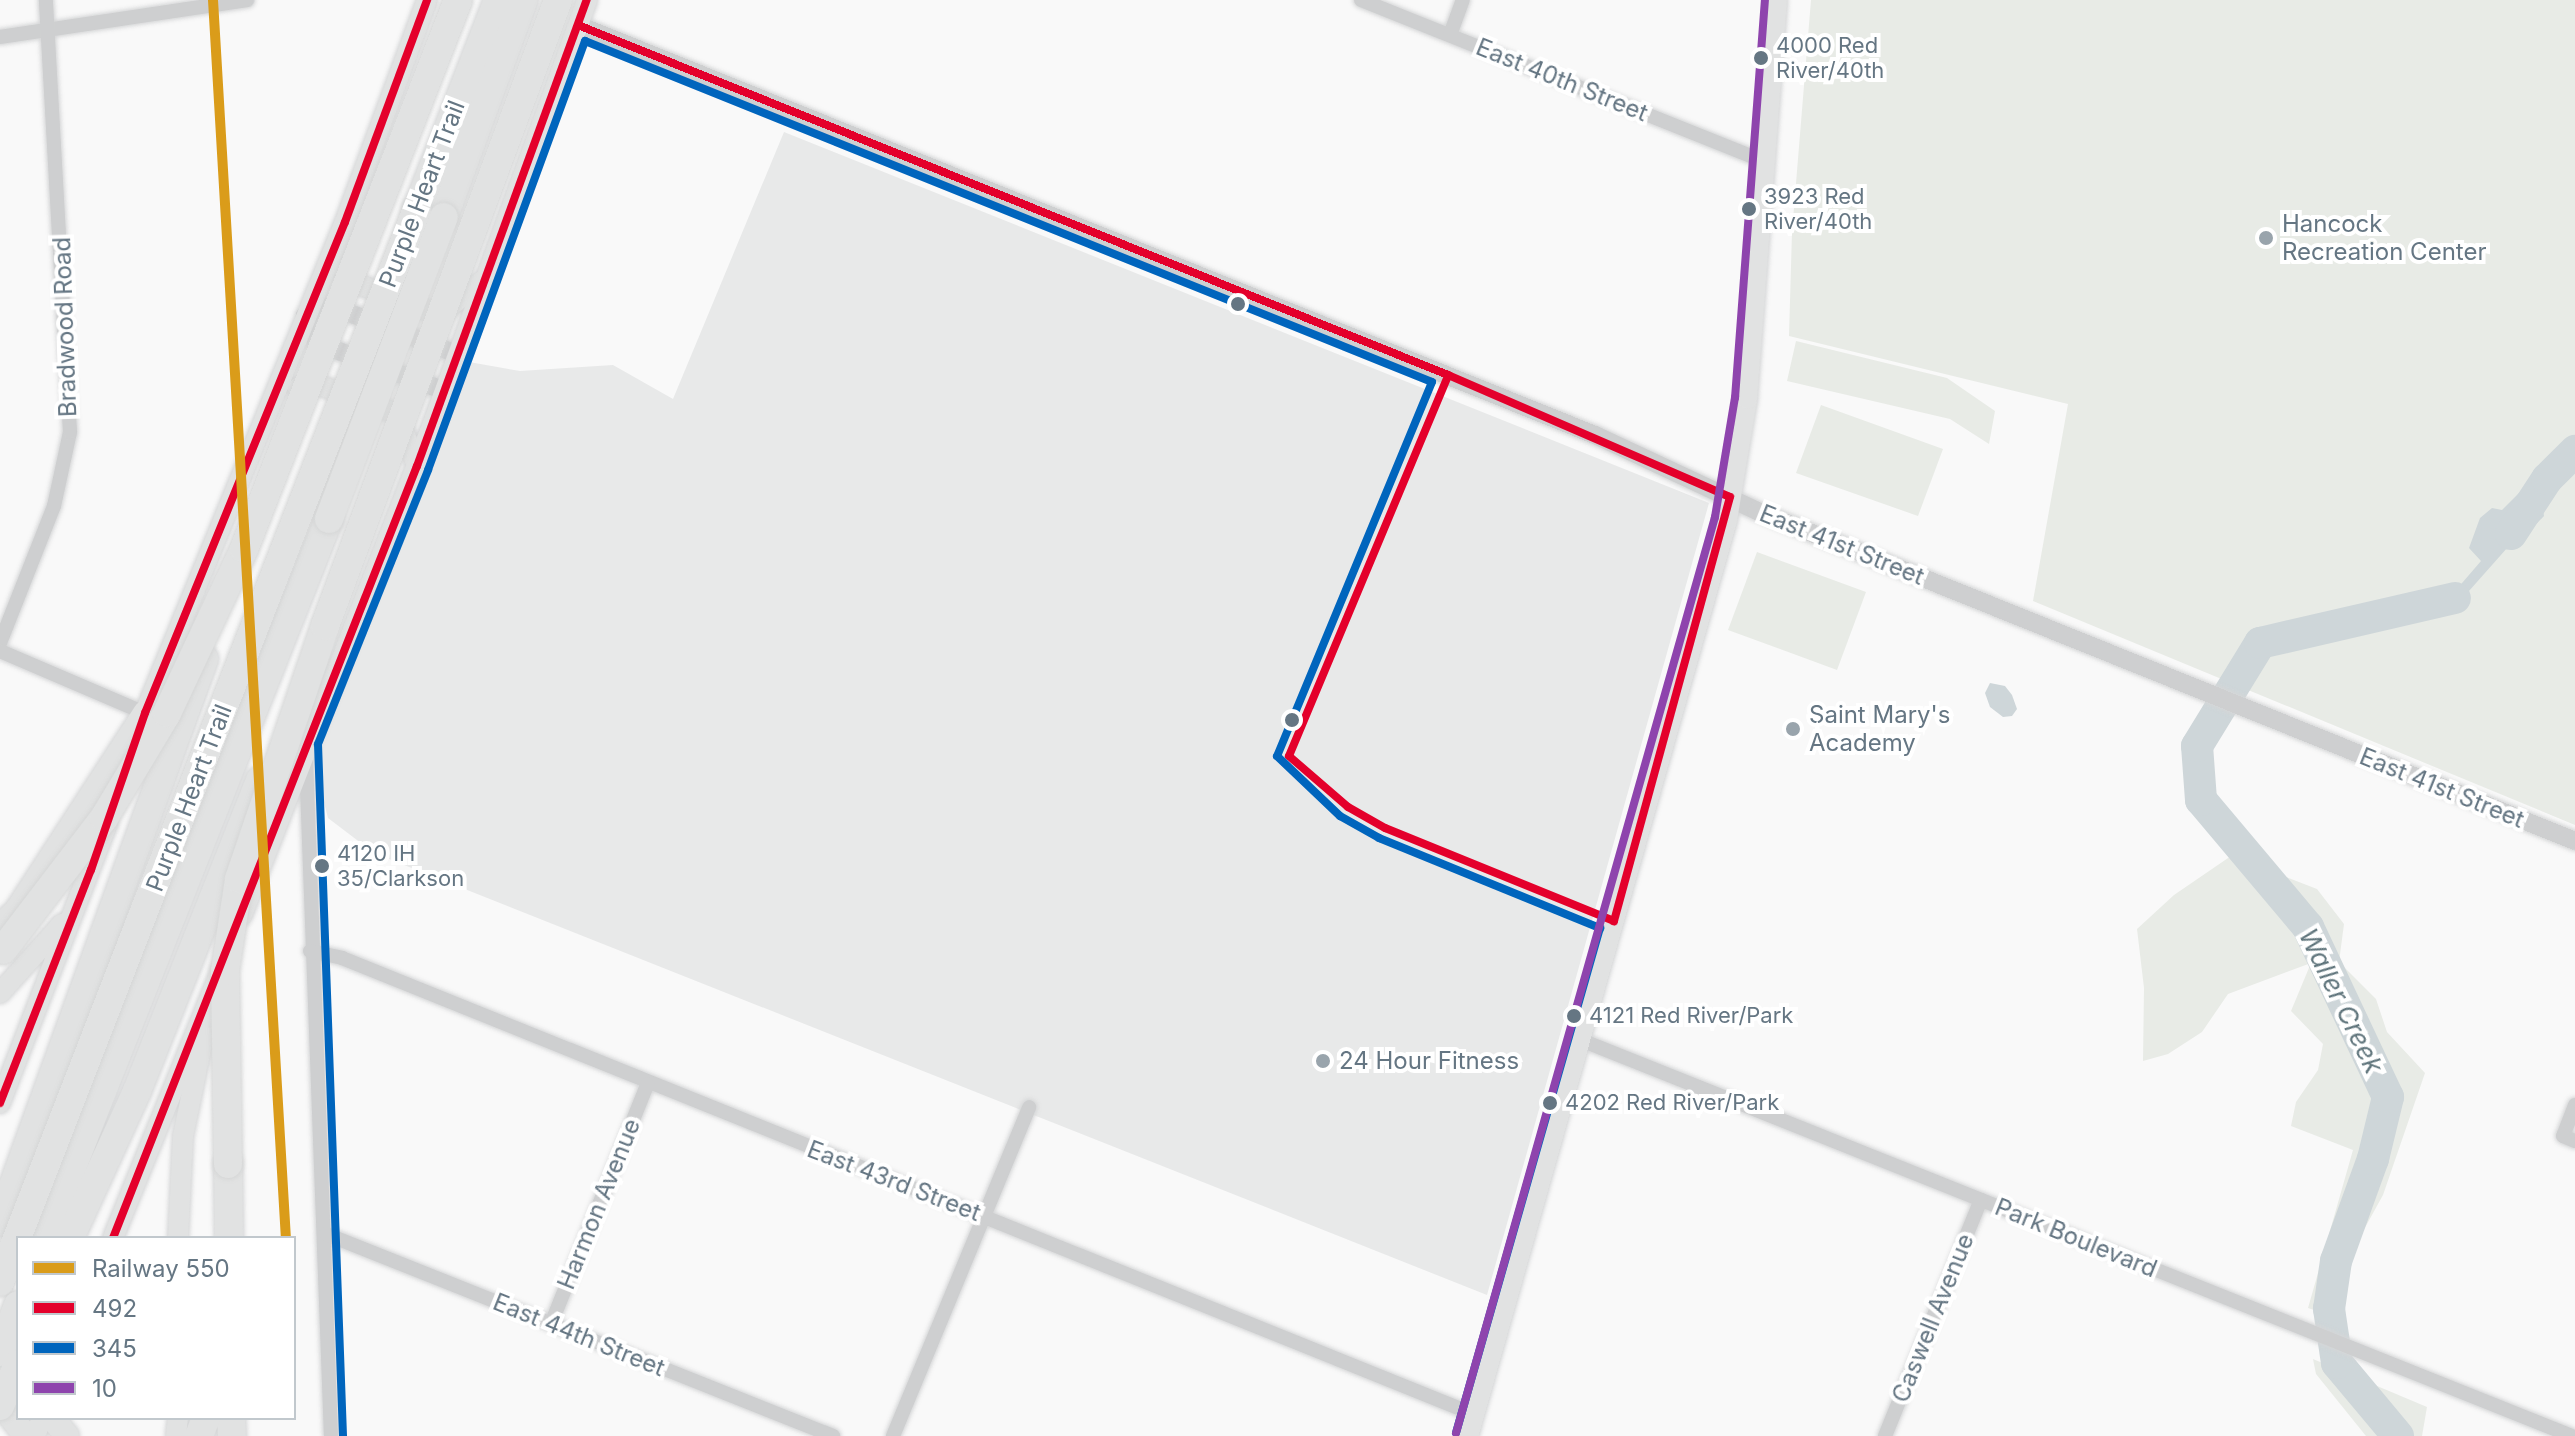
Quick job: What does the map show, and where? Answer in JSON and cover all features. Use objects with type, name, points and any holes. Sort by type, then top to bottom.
[{"type":"highway","name":"Purple Heart Trail","points":[[0,1222],[244,549],[458,0]]},
{"type":"highway","name":"Purple Heart Trail","points":[[18,1236],[498,0]]},
{"type":"highway","name":"Purple Heart Trail","points":[[45,1236],[468,159],[524,0]]},
{"type":"highway","points":[[468,159],[550,0]]},
{"type":"highway","points":[[229,1236],[224,1016],[231,918],[249,848],[325,626],[558,0]]},
{"type":"highway","points":[[1,943],[63,875],[140,763],[244,549]]},
{"type":"highway","points":[[71,1236],[137,1091],[325,626]]},
{"type":"highway","name":"Purple Heart Trail","points":[[0,1282],[16,1241]]},
{"type":"highway","points":[[0,1352],[16,1310]]},
{"type":"highway","points":[[0,1405],[16,1369]]},
{"type":"main road","points":[[0,1103],[70,915],[91,870],[145,713],[345,222],[427,0]]},
{"type":"main road","points":[[114,1236],[212,996],[306,742],[417,466],[587,0]]},
{"type":"main road","points":[[1468,1436],[1581,1040],[1730,497],[1747,399],[1777,0]]},
{"type":"main road","points":[[345,222],[341,262],[350,281],[439,315],[487,276]]},
{"type":"main road","points":[[268,409],[295,389],[319,385],[384,409],[397,414],[407,430],[417,466]]},
{"type":"main road","points":[[1,943],[17,910],[145,713]]},
{"type":"main road","points":[[0,993],[70,915]]},
{"type":"main road","points":[[178,1236],[183,1136],[212,996]]},
{"type":"main road","points":[[0,1327],[16,1342]]},
{"type":"main road","points":[[0,1362],[16,1378]]},
{"type":"main road","points":[[0,1405],[26,1436]]},
{"type":"main road","points":[[54,1420],[67,1436]]},
{"type":"street","name":"Bradwood Road","points":[[0,643],[54,506],[70,432],[51,30],[46,0]]},
{"type":"street","points":[[0,37],[247,0]]},
{"type":"street","name":"East 40th Street","points":[[1361,0],[1764,161]]},
{"type":"street","points":[[1450,35],[1463,0]]},
{"type":"street","name":"East 41st Street","points":[[578,25],[1566,423],[1730,497],[2575,841]]},
{"type":"street","points":[[445,391],[317,343],[305,316],[331,306],[457,354]]},
{"type":"street","points":[[0,651],[145,713]]},
{"type":"street","points":[[306,742],[306,852],[326,1234],[331,1436]]},
{"type":"street","name":"East 43rd Street","points":[[310,951],[342,958],[647,1085],[986,1216],[1476,1415]]},
{"type":"street","name":"Park Boulevard","points":[[1581,1040],[2572,1436]]},
{"type":"street","name":"Harmon Avenue","points":[[551,1324],[647,1085]]},
{"type":"street","points":[[2569,1138],[2575,1105]]},
{"type":"street","points":[[893,1436],[1029,1107]]},
{"type":"street","name":"Caswell Avenue","points":[[1885,1436],[1981,1200]]},
{"type":"street","name":"East 44th Street","points":[[326,1234],[833,1436]]},
{"type":"shaded area","points":[[1811,0],[2575,0],[2575,825],[2033,601],[2068,404],[1789,336],[1792,232]]},
{"type":"shaded area","points":[[784,132],[1709,503],[1487,1295],[374,853],[328,818],[313,760],[469,362],[520,371],[613,365],[673,399]]},
{"type":"shaded area","points":[[1796,341],[1947,378],[1995,411],[1989,444],[1950,419],[1787,381]]},
{"type":"shaded area","points":[[1821,405],[1943,449],[1918,516],[1796,473]]},
{"type":"shaded area","points":[[2523,489],[2542,502],[2544,516],[2517,544],[2508,547],[2453,609],[2417,618],[2417,604],[2456,590],[2481,561],[2469,548],[2480,518],[2492,508],[2502,510]]},
{"type":"shaded area","points":[[1757,552],[1866,592],[1837,670],[1728,630]]},
{"type":"shaded area","points":[[1990,683],[2005,686],[2012,695],[2017,709],[2012,716],[2003,717],[1990,707],[1985,693]]},
{"type":"shaded area","points":[[2231,856],[2317,889],[2344,924],[2339,962],[2376,999],[2387,1032],[2425,1073],[2383,1195],[2346,1262],[2341,1319],[2308,1308],[2353,1150],[2291,1126],[2296,1102],[2318,1070],[2323,1044],[2291,1011],[2311,963],[2228,994],[2202,1032],[2168,1054],[2143,1061],[2144,988],[2137,929],[2174,895]]},
{"type":"shaded area","points":[[2313,1359],[2427,1407],[2422,1436],[2366,1436],[2316,1374]]},
{"type":"waterway","name":"Waller Creek","points":[[2511,534],[2547,479],[2575,451]]},
{"type":"waterway","name":"Waller Creek","points":[[2398,1436],[2337,1363],[2329,1309],[2336,1261],[2373,1159],[2388,1097],[2308,927],[2201,800],[2197,746],[2260,643],[2455,598]]},
{"type":"rail line","name":"550","points":[[213,0],[286,1236]]},
{"type":"transit line","name":"492","points":[[0,1103],[91,870],[145,713],[345,222],[427,0]]},
{"type":"transit line","name":"492","points":[[114,1236],[417,466],[587,0]]},
{"type":"transit line","name":"10","points":[[1456,1433],[1715,517],[1735,398],[1765,0]]},
{"type":"transit line","name":"492","points":[[578,25],[1448,375]]},
{"type":"transit line","name":"345","points":[[343,1436],[318,744],[428,470],[585,41],[1432,382],[1277,756],[1340,816],[1379,838],[1600,928],[1456,1433]]},
{"type":"transit line","name":"492","points":[[1448,375],[1730,497],[1614,921],[1385,828],[1348,807],[1289,756],[1448,375]]},
{"type":"place","name":"4000 Red River/40th","points":[[1761,58]]},
{"type":"place","name":"3923 Red River/40th","points":[[1749,209]]},
{"type":"place","name":"Hancock Recreation Center","points":[[2266,238]]},
{"type":"place","name":"Saint Mary's Academy","points":[[1793,729]]},
{"type":"place","name":"4120 IH 35/Clarkson","points":[[322,866]]},
{"type":"place","name":"4121 Red River/Park","points":[[1574,1016]]},
{"type":"place","name":"24 Hour Fitness","points":[[1323,1061]]},
{"type":"place","name":"4202 Red River/Park","points":[[1550,1103]]}]
